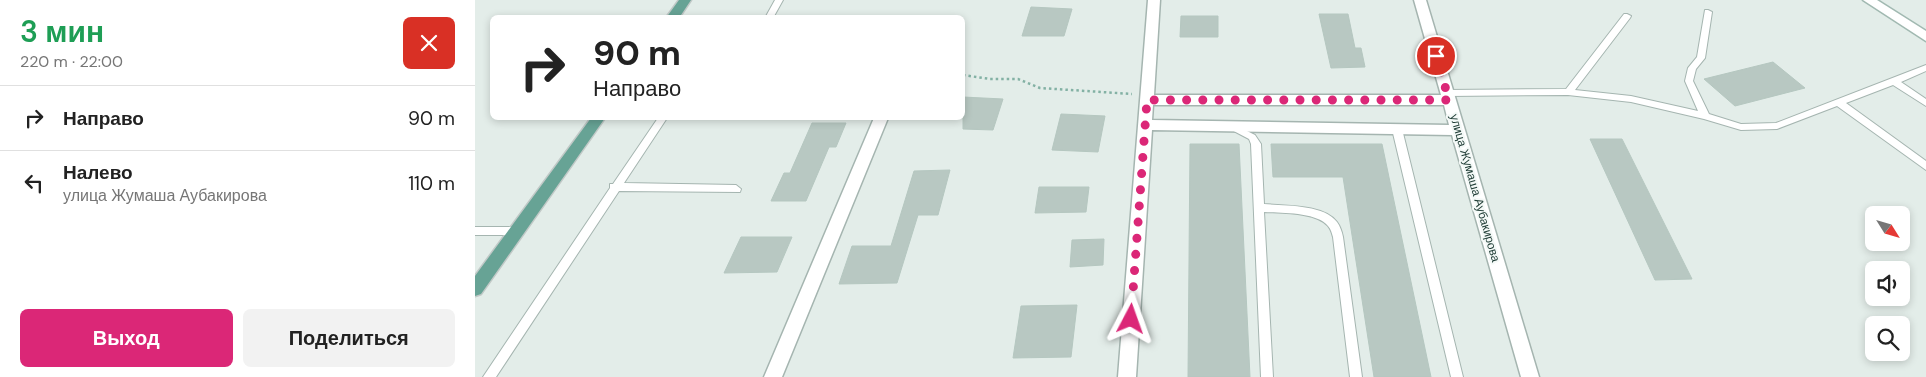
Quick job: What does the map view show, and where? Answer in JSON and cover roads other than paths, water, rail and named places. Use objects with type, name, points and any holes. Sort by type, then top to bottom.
[{"type":"main road","points":[[674,15],[685,0]]},
{"type":"main road","points":[[475,288],[597,120]]},
{"type":"street","points":[[1127,377],[1154,0]]},
{"type":"street","name":"улица Жумаша Аубакирова","points":[[1420,0],[1529,377]]},
{"type":"street","points":[[1869,0],[1926,37]]},
{"type":"street","points":[[1147,98],[1448,96]]},
{"type":"street","points":[[773,377],[880,120]]},
{"type":"street","points":[[1145,125],[1458,130]]},
{"type":"lane","points":[[771,15],[779,0]]},
{"type":"lane","points":[[1705,116],[1689,81],[1692,68],[1701,58],[1708,12]]},
{"type":"lane","points":[[1568,92],[1627,16]]},
{"type":"lane","points":[[1448,96],[1568,92],[1631,99],[1705,116],[1741,127],[1777,126],[1926,68]]},
{"type":"lane","points":[[1894,81],[1926,104]]},
{"type":"lane","points":[[1838,102],[1926,166]]},
{"type":"lane","points":[[489,377],[614,187],[661,120]]},
{"type":"lane","points":[[1232,126],[1252,137],[1256,144],[1267,377]]},
{"type":"lane","points":[[1397,129],[1457,377]]},
{"type":"lane","points":[[614,187],[736,189]]},
{"type":"lane","points":[[1259,208],[1314,213],[1326,218],[1333,224],[1337,237],[1356,377]]},
{"type":"lane","points":[[475,231],[517,231]]}]
